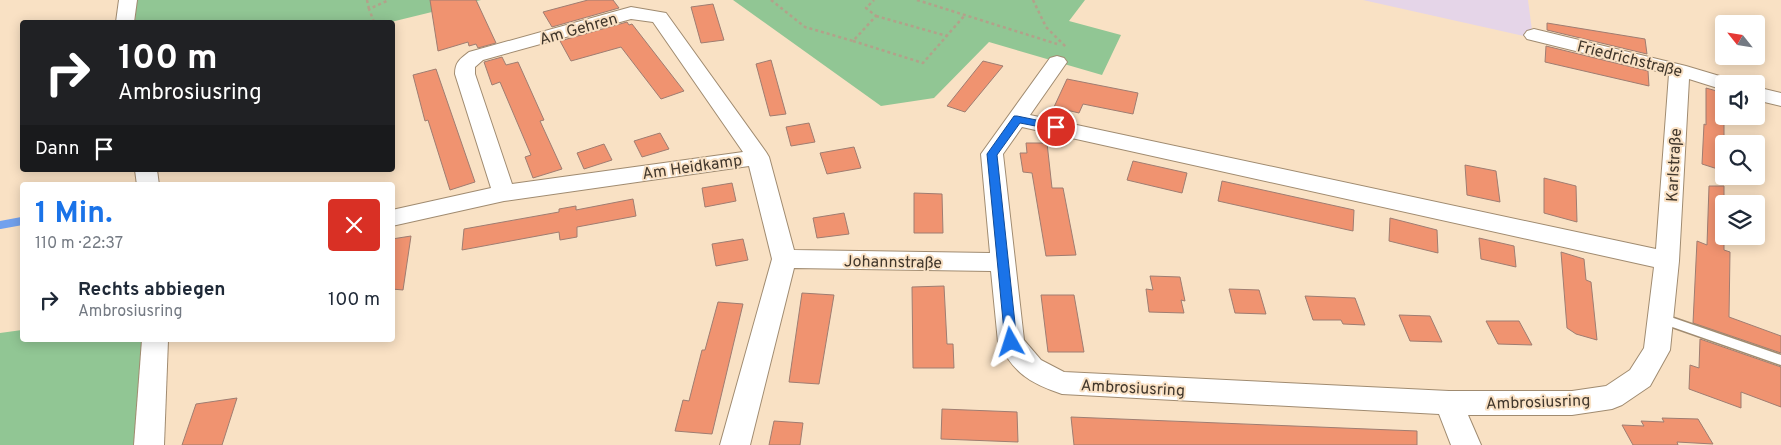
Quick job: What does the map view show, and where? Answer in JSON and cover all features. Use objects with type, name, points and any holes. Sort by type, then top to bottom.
[{"type":"street","points":[[125,20],[128,0]]},
{"type":"street","name":"Am Gehren","points":[[504,193],[465,74],[465,66],[476,56],[631,13],[659,17],[758,157]]},
{"type":"street","name":"Friedrichstraße","points":[[1534,35],[1715,81]]},
{"type":"street","name":"Ambrosiusring","points":[[1062,55],[992,154],[1011,342],[1024,364],[1042,375],[1062,383],[1449,403],[1572,403],[1612,397],[1640,378],[1657,350],[1662,319],[1667,261]]},
{"type":"street","name":"Karlstraße","points":[[1667,261],[1678,70]]},
{"type":"street","points":[[1765,96],[1781,100]]},
{"type":"street","points":[[1017,119],[1667,261]]},
{"type":"street","name":"Am Heidkamp","points":[[395,217],[504,193],[758,157],[784,259],[735,445]]},
{"type":"street","name":"Johannstraße","points":[[784,259],[1003,262]]},
{"type":"street","points":[[149,445],[155,342]]},
{"type":"street","points":[[1449,403],[1466,445]]},
{"type":"lane","points":[[1662,319],[1781,360]]},
{"type":"path","points":[[367,0],[373,20]]},
{"type":"path","points":[[369,9],[390,0]]},
{"type":"path","points":[[771,0],[805,27],[923,64],[966,15]]},
{"type":"path","points":[[874,0],[866,8],[876,16],[947,36]]},
{"type":"path","points":[[917,0],[926,1],[966,15],[1062,55]]},
{"type":"path","points":[[1033,0],[1062,55]]},
{"type":"path","points":[[853,41],[876,16]]},
{"type":"shaded area","points":[[1363,0],[1528,0],[1533,38]]},
{"type":"green space","points":[[136,0],[481,0],[395,21],[135,20]]},
{"type":"green space","points":[[733,0],[1085,0],[1069,21],[1121,35],[1102,75],[989,42],[934,98],[881,106]]},
{"type":"green space","points":[[20,330],[20,342],[155,342],[149,445],[0,445],[0,333]]},
{"type":"building","points":[[430,0],[476,0],[496,43],[478,48],[476,44],[469,46],[468,42],[438,51]]},
{"type":"building","points":[[588,0],[613,0],[619,8],[552,27],[543,12]]},
{"type":"building","points":[[713,4],[724,40],[701,43],[691,7]]},
{"type":"building","points":[[627,22],[629,25],[632,24],[684,91],[661,99],[621,47],[571,61],[560,41]]},
{"type":"building","points":[[1547,23],[1645,39],[1647,54],[1547,30]]},
{"type":"building","points":[[1546,46],[1648,71],[1649,86],[1545,62]]},
{"type":"building","points":[[502,57],[506,65],[518,62],[544,120],[540,121],[562,169],[533,178],[525,157],[531,155],[500,82],[492,85],[484,62]]},
{"type":"building","points":[[771,60],[786,114],[770,116],[756,64]]},
{"type":"building","points":[[983,61],[1003,66],[965,112],[947,106]]},
{"type":"building","points":[[436,69],[475,182],[450,190],[428,120],[425,121],[413,75]]},
{"type":"building","points":[[1067,79],[1138,93],[1133,114],[1083,104],[1079,113],[1054,107]]},
{"type":"building","points":[[1706,88],[1715,90],[1715,125],[1724,125],[1724,135],[1715,135],[1715,168],[1702,164],[1704,124],[1706,125]]},
{"type":"building","points":[[809,123],[815,142],[791,146],[786,127]]},
{"type":"building","points":[[660,133],[669,149],[642,157],[634,141]]},
{"type":"building","points":[[1026,143],[1047,143],[1052,188],[1063,188],[1076,255],[1046,256],[1032,173],[1023,172],[1020,153],[1027,153]]},
{"type":"building","points":[[604,144],[612,160],[584,169],[577,153]]},
{"type":"building","points":[[854,147],[861,168],[827,174],[820,153]]},
{"type":"building","points":[[1133,161],[1187,173],[1182,193],[1127,180]]},
{"type":"building","points":[[1465,165],[1496,171],[1500,202],[1467,195]]},
{"type":"building","points":[[1544,178],[1576,186],[1577,222],[1544,213]]},
{"type":"building","points":[[1222,181],[1354,210],[1353,231],[1218,201]]},
{"type":"building","points":[[732,183],[736,201],[705,207],[702,188]]},
{"type":"building","points":[[1709,186],[1724,186],[1724,195],[1715,195],[1715,245],[1724,245],[1724,250],[1730,252],[1729,317],[1781,336],[1781,353],[1693,323],[1697,241],[1707,245]]},
{"type":"building","points":[[914,193],[942,194],[943,233],[914,233]]},
{"type":"building","points":[[633,199],[636,216],[577,227],[577,237],[560,240],[559,232],[462,250],[464,229],[559,212],[559,209],[576,206],[576,210]]},
{"type":"building","points":[[844,213],[849,234],[817,238],[813,218]]},
{"type":"building","points":[[1390,218],[1437,230],[1438,253],[1389,241]]},
{"type":"building","points":[[411,236],[403,290],[395,289],[395,239]]},
{"type":"building","points":[[1479,238],[1514,246],[1516,267],[1481,259]]},
{"type":"building","points":[[743,239],[748,260],[716,266],[712,244]]},
{"type":"building","points":[[1561,252],[1584,259],[1586,280],[1591,282],[1597,340],[1576,334],[1567,328]]},
{"type":"building","points":[[1150,276],[1180,277],[1185,301],[1181,300],[1184,313],[1149,312],[1146,289],[1153,290]]},
{"type":"building","points":[[944,286],[947,344],[953,344],[954,368],[913,368],[912,287]]},
{"type":"building","points":[[1229,289],[1259,290],[1266,314],[1235,313]]},
{"type":"building","points":[[802,293],[834,295],[819,384],[789,382]]},
{"type":"building","points":[[1041,295],[1074,295],[1084,352],[1048,352]]},
{"type":"building","points":[[1305,296],[1355,298],[1365,325],[1343,324],[1341,320],[1313,320]]},
{"type":"building","points":[[718,302],[743,304],[712,434],[675,431],[683,400],[689,401],[702,350],[705,350]]},
{"type":"building","points":[[1399,315],[1430,316],[1442,342],[1410,341]]},
{"type":"building","points":[[1486,321],[1519,321],[1532,345],[1498,344]]},
{"type":"building","points":[[1700,339],[1781,367],[1781,407],[1741,392],[1741,408],[1689,389],[1690,365],[1699,368]]},
{"type":"building","points":[[237,398],[222,445],[182,445],[196,404]]},
{"type":"building","points":[[942,409],[1017,412],[1018,442],[941,439]]},
{"type":"building","points":[[1071,417],[1417,431],[1417,445],[1074,445]]},
{"type":"building","points":[[1662,418],[1698,419],[1713,444],[1677,442],[1678,445],[1633,445],[1622,425],[1644,426],[1641,421],[1664,422]]},
{"type":"building","points":[[774,421],[803,423],[800,445],[769,445]]},
{"type":"waterway","points":[[0,225],[20,221]]},
{"type":"route","points":[[1011,342],[992,154],[1017,119],[1056,127]]}]
